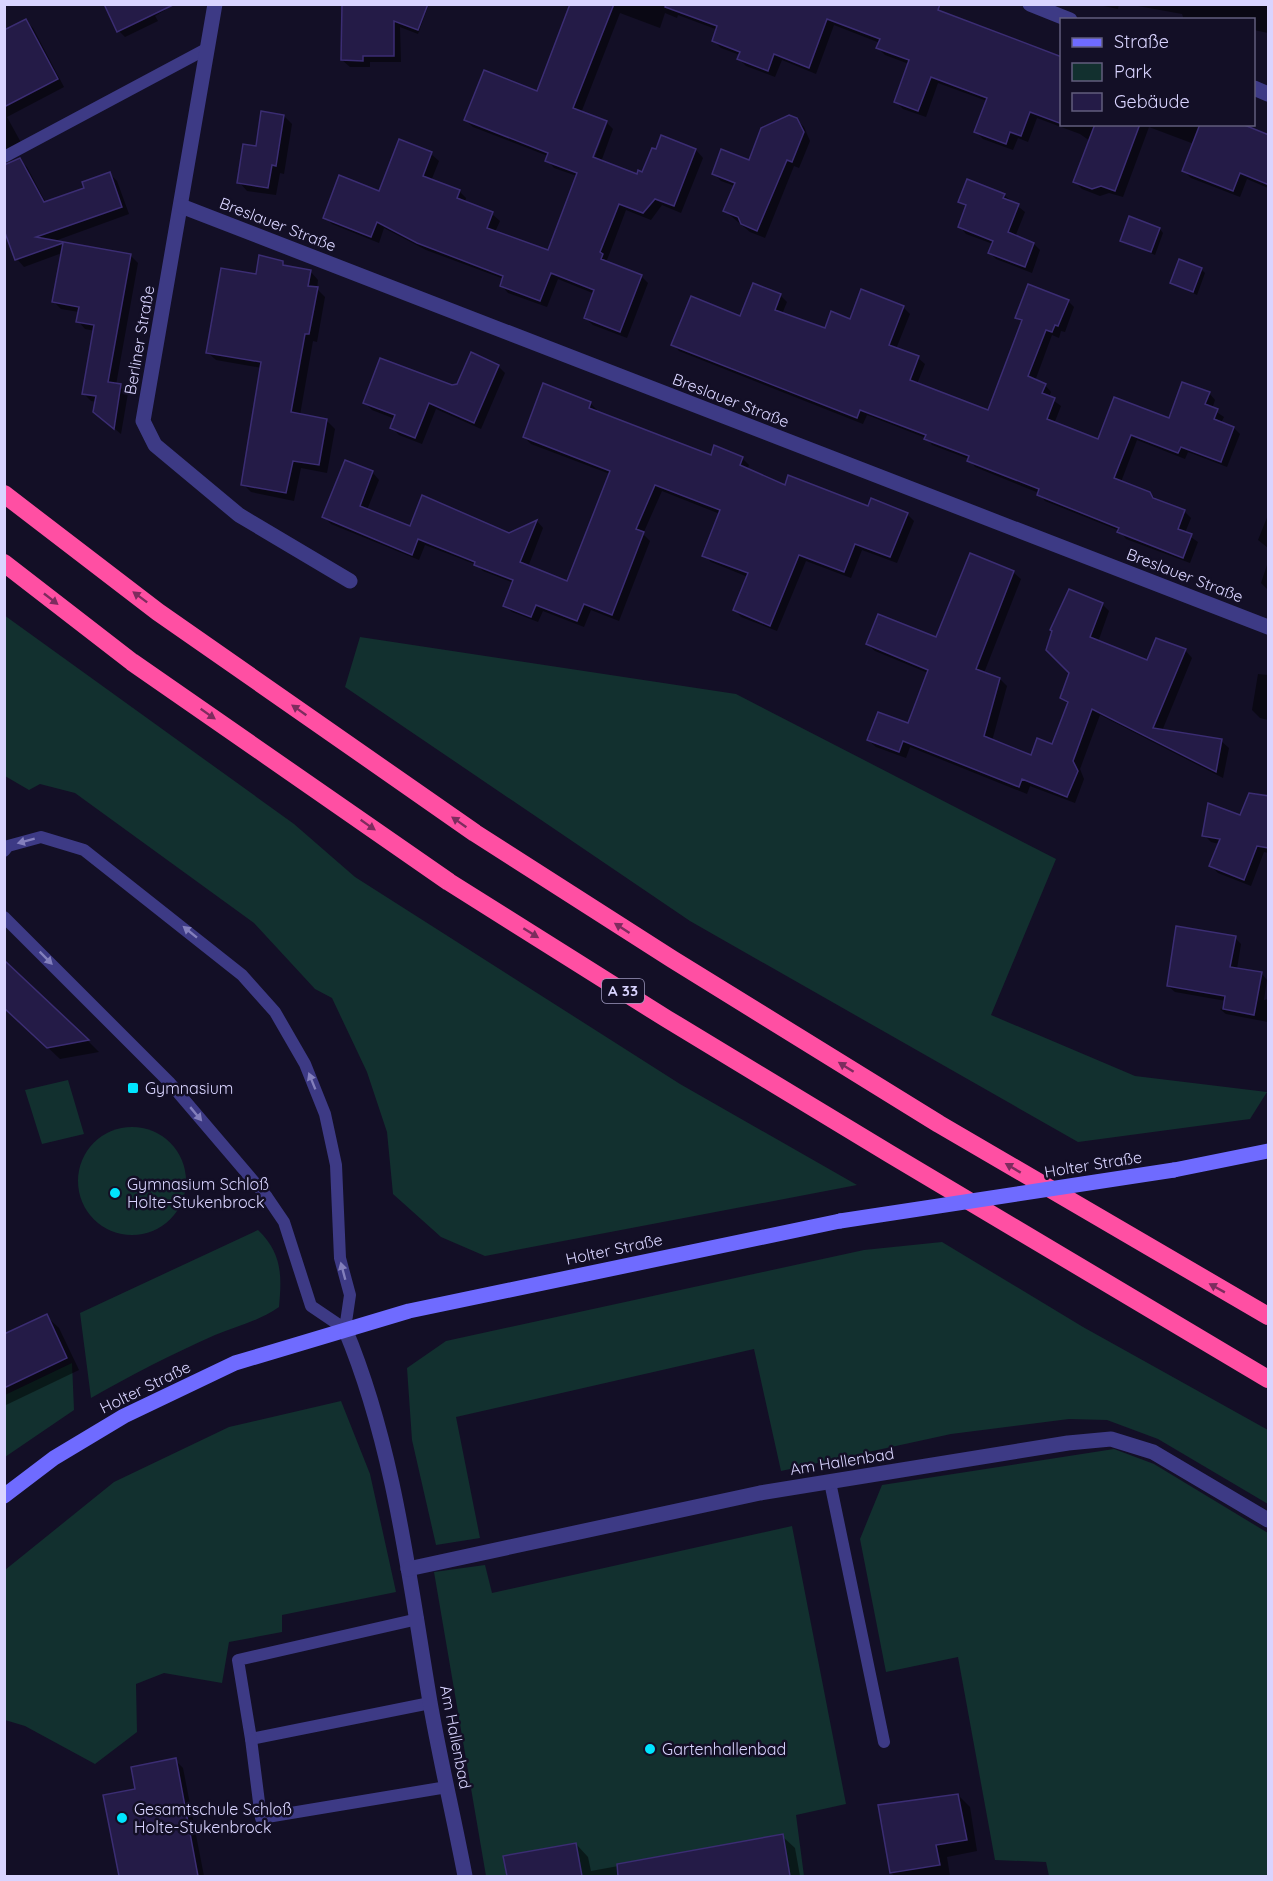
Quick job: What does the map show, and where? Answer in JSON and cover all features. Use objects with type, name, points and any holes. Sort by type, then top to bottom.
[{"type":"highway","points":[[4,494],[158,612],[475,833],[672,959],[929,1118],[1269,1316]]},
{"type":"highway","name":"A 33","points":[[4,563],[132,662],[450,882],[667,1019],[1269,1379]]},
{"type":"street","name":"Berliner Straße","points":[[215,4],[143,421],[155,446],[239,515],[350,581]]},
{"type":"street","points":[[1030,4],[1065,18]]},
{"type":"street","points":[[1255,88],[1269,94]]},
{"type":"street","name":"Breslauer Straße","points":[[181,206],[1269,627]]},
{"type":"street","name":"Holter Straße","points":[[4,1496],[54,1458],[124,1416],[235,1363],[345,1329],[444,1304],[840,1221],[1174,1170],[1269,1151]]},
{"type":"street","name":"Am Hallenbad","points":[[345,1329],[365,1377],[390,1478],[418,1619],[430,1703],[465,1876]]},
{"type":"street","name":"Am Hallenbad","points":[[408,1569],[760,1493],[1068,1443],[1112,1439],[1153,1452],[1269,1520]]},
{"type":"lane","points":[[4,158],[208,48]]},
{"type":"lane","points":[[4,851],[8,846],[41,837],[84,849],[242,975],[274,1012],[305,1064],[325,1114],[336,1165],[340,1258],[350,1295],[345,1329],[310,1306],[284,1222],[267,1197],[169,1082],[4,917]]},
{"type":"lane","points":[[830,1482],[884,1742]]},
{"type":"lane","points":[[418,1619],[238,1660],[261,1818],[447,1787]]},
{"type":"lane","points":[[251,1740],[430,1703]]},
{"type":"green space","points":[[4,615],[294,824],[355,877],[680,1084],[857,1185],[485,1256],[441,1237],[393,1194],[387,1132],[367,1072],[332,998],[315,989],[254,923],[75,793],[40,784],[29,790],[5,776]]},
{"type":"green space","points":[[360,637],[736,694],[1056,859],[991,1015],[1135,1076],[1267,1092],[1250,1119],[1078,1142],[690,921],[345,687]]},
{"type":"green space","points":[[68,1080],[84,1134],[42,1144],[25,1090]]},
{"type":"green space","points":[[132,1127],[153,1131],[170,1143],[182,1160],[186,1181],[182,1202],[170,1219],[153,1231],[132,1235],[111,1231],[94,1219],[82,1202],[78,1181],[82,1160],[94,1143],[111,1131]]},
{"type":"green space","points":[[258,1230],[272,1247],[279,1265],[279,1307],[256,1320],[215,1335],[167,1357],[91,1398],[80,1313]]},
{"type":"green space","points":[[942,1242],[1083,1327],[1268,1430],[1268,1504],[1158,1439],[1107,1420],[1069,1419],[951,1434],[781,1471],[754,1349],[456,1417],[480,1538],[436,1545],[412,1440],[407,1368],[446,1341],[864,1250]]},
{"type":"green space","points":[[72,1363],[74,1410],[5,1457],[5,1395]]},
{"type":"green space","points":[[341,1401],[370,1474],[396,1592],[282,1615],[282,1632],[229,1642],[222,1683],[164,1673],[136,1684],[137,1732],[95,1764],[25,1726],[5,1720],[5,1570],[114,1482],[229,1427]]},
{"type":"green space","points":[[1114,1449],[1154,1464],[1268,1533],[1268,1876],[1049,1876],[1046,1862],[995,1860],[958,1657],[886,1672],[860,1539],[882,1485]]},
{"type":"green space","name":"Gartenhallenbad","points":[[792,1526],[846,1804],[796,1815],[804,1876],[486,1876],[434,1572],[485,1565],[492,1593]]},
{"type":"building","points":[[104,4],[175,4],[117,32]]},
{"type":"building","points":[[342,4],[428,4],[418,30],[394,21],[394,56],[363,56],[363,61],[341,60]]},
{"type":"building","points":[[570,4],[614,4],[573,108],[607,121],[593,157],[637,174],[638,170],[642,172],[652,148],[656,149],[661,135],[696,149],[674,206],[655,199],[643,213],[619,204],[600,252],[603,254],[601,259],[642,275],[620,332],[584,318],[594,290],[551,273],[540,301],[500,286],[503,276],[417,243],[377,222],[371,237],[323,218],[339,175],[379,191],[399,139],[432,152],[423,176],[460,190],[457,198],[493,212],[487,228],[548,250],[577,173],[545,161],[548,153],[464,120],[484,70],[537,91]]},
{"type":"building","points":[[666,4],[940,4],[938,10],[1060,56],[1060,123],[1030,112],[1021,136],[1010,132],[1006,144],[974,132],[987,98],[931,77],[918,111],[894,102],[909,60],[876,48],[880,39],[827,19],[809,68],[774,54],[768,71],[737,59],[740,52],[712,41],[717,26],[665,7]]},
{"type":"building","points":[[26,19],[58,79],[4,107],[4,30]]},
{"type":"building","points":[[261,111],[284,115],[276,166],[272,165],[268,188],[237,183],[243,144],[256,146]]},
{"type":"building","points":[[789,115],[797,118],[804,132],[792,162],[787,160],[757,231],[741,224],[738,217],[723,211],[735,183],[712,174],[721,149],[749,160],[761,128]]},
{"type":"building","points":[[1094,126],[1139,126],[1115,191],[1101,186],[1092,189],[1073,182]]},
{"type":"building","points":[[1199,126],[1247,126],[1269,135],[1269,185],[1240,173],[1233,191],[1182,171]]},
{"type":"building","points":[[20,158],[44,202],[84,188],[82,182],[110,172],[122,207],[36,237],[131,254],[108,382],[121,384],[114,429],[93,412],[96,396],[82,394],[94,325],[76,322],[79,307],[52,302],[63,243],[15,260],[4,230],[4,165]]},
{"type":"building","points":[[967,179],[1005,194],[1003,198],[1019,204],[1008,232],[1034,243],[1025,267],[988,253],[993,241],[958,227],[966,205],[958,202]]},
{"type":"building","points":[[1129,216],[1160,228],[1151,252],[1120,241]]},
{"type":"building","points":[[259,255],[283,261],[283,265],[311,270],[308,286],[318,287],[309,334],[305,334],[291,412],[327,419],[319,465],[293,461],[286,493],[241,485],[261,362],[206,353],[221,268],[256,274]]},
{"type":"building","points":[[1179,259],[1202,268],[1193,292],[1170,283]]},
{"type":"building","points":[[753,283],[781,294],[775,310],[825,328],[831,311],[850,319],[861,289],[904,306],[889,345],[919,356],[910,380],[988,410],[1022,320],[1015,318],[1028,284],[1069,300],[1058,326],[1055,325],[1052,332],[1046,330],[1028,376],[1046,384],[1042,393],[1055,398],[1047,419],[1098,439],[1114,397],[1169,418],[1182,382],[1210,392],[1205,404],[1218,409],[1214,419],[1234,427],[1221,462],[1181,447],[1178,453],[1131,435],[1114,478],[1150,492],[1153,498],[1185,510],[1178,529],[1192,534],[1183,558],[1117,532],[1119,528],[1037,495],[1039,489],[967,461],[969,456],[924,439],[926,435],[860,410],[857,418],[671,345],[691,296],[740,316]]},
{"type":"building","points":[[471,352],[499,365],[474,423],[429,403],[415,438],[390,428],[395,415],[363,403],[380,358],[452,385],[457,384]]},
{"type":"building","points":[[543,383],[591,402],[589,408],[711,455],[714,445],[743,457],[740,465],[785,485],[788,475],[868,506],[871,498],[908,513],[890,557],[855,544],[844,572],[799,555],[770,626],[733,610],[748,573],[702,556],[720,510],[655,485],[636,529],[644,532],[612,615],[584,604],[577,621],[536,605],[531,617],[503,606],[513,580],[474,565],[475,562],[418,539],[412,555],[322,517],[345,460],[373,471],[360,506],[410,526],[422,495],[509,533],[537,520],[520,562],[567,581],[610,471],[523,437]]},
{"type":"building","points":[[970,553],[1014,571],[976,669],[1000,678],[984,736],[1031,755],[1037,738],[1052,744],[1068,702],[1060,698],[1069,673],[1046,650],[1052,631],[1050,630],[1069,589],[1103,603],[1090,637],[1147,660],[1156,638],[1186,649],[1153,728],[1222,739],[1216,772],[1092,709],[1073,761],[1078,771],[1067,797],[1022,779],[1019,787],[903,741],[899,752],[867,740],[878,712],[908,723],[928,670],[866,644],[878,614],[936,637]]},
{"type":"building","points":[[1249,793],[1269,796],[1269,848],[1257,846],[1244,880],[1209,866],[1220,839],[1202,836],[1208,803],[1240,815]]},
{"type":"building","points":[[1176,926],[1236,936],[1230,967],[1262,972],[1254,1015],[1223,1009],[1225,996],[1167,986]]},
{"type":"building","points":[[4,960],[89,1040],[47,1048],[4,1008]]},
{"type":"building","points":[[47,1314],[67,1358],[4,1388],[4,1334]]},
{"type":"building","points":[[176,1758],[198,1876],[119,1876],[103,1795],[135,1789],[131,1767]]},
{"type":"building","points":[[958,1794],[967,1840],[936,1845],[940,1865],[890,1873],[878,1805]]},
{"type":"building","points":[[783,1834],[790,1876],[618,1876],[617,1864]]},
{"type":"building","points":[[576,1843],[582,1876],[507,1876],[503,1856]]},
{"type":"place","name":"Gymnasium","points":[[133,1088]]},
{"type":"place","name":"Gymnasium Schloß Holte-Stukenbrock","points":[[115,1193]]},
{"type":"place","name":"Gartenhallenbad","points":[[650,1749]]},
{"type":"place","name":"Gesamtschule Schloß Holte-Stukenbrock","points":[[122,1818]]}]
